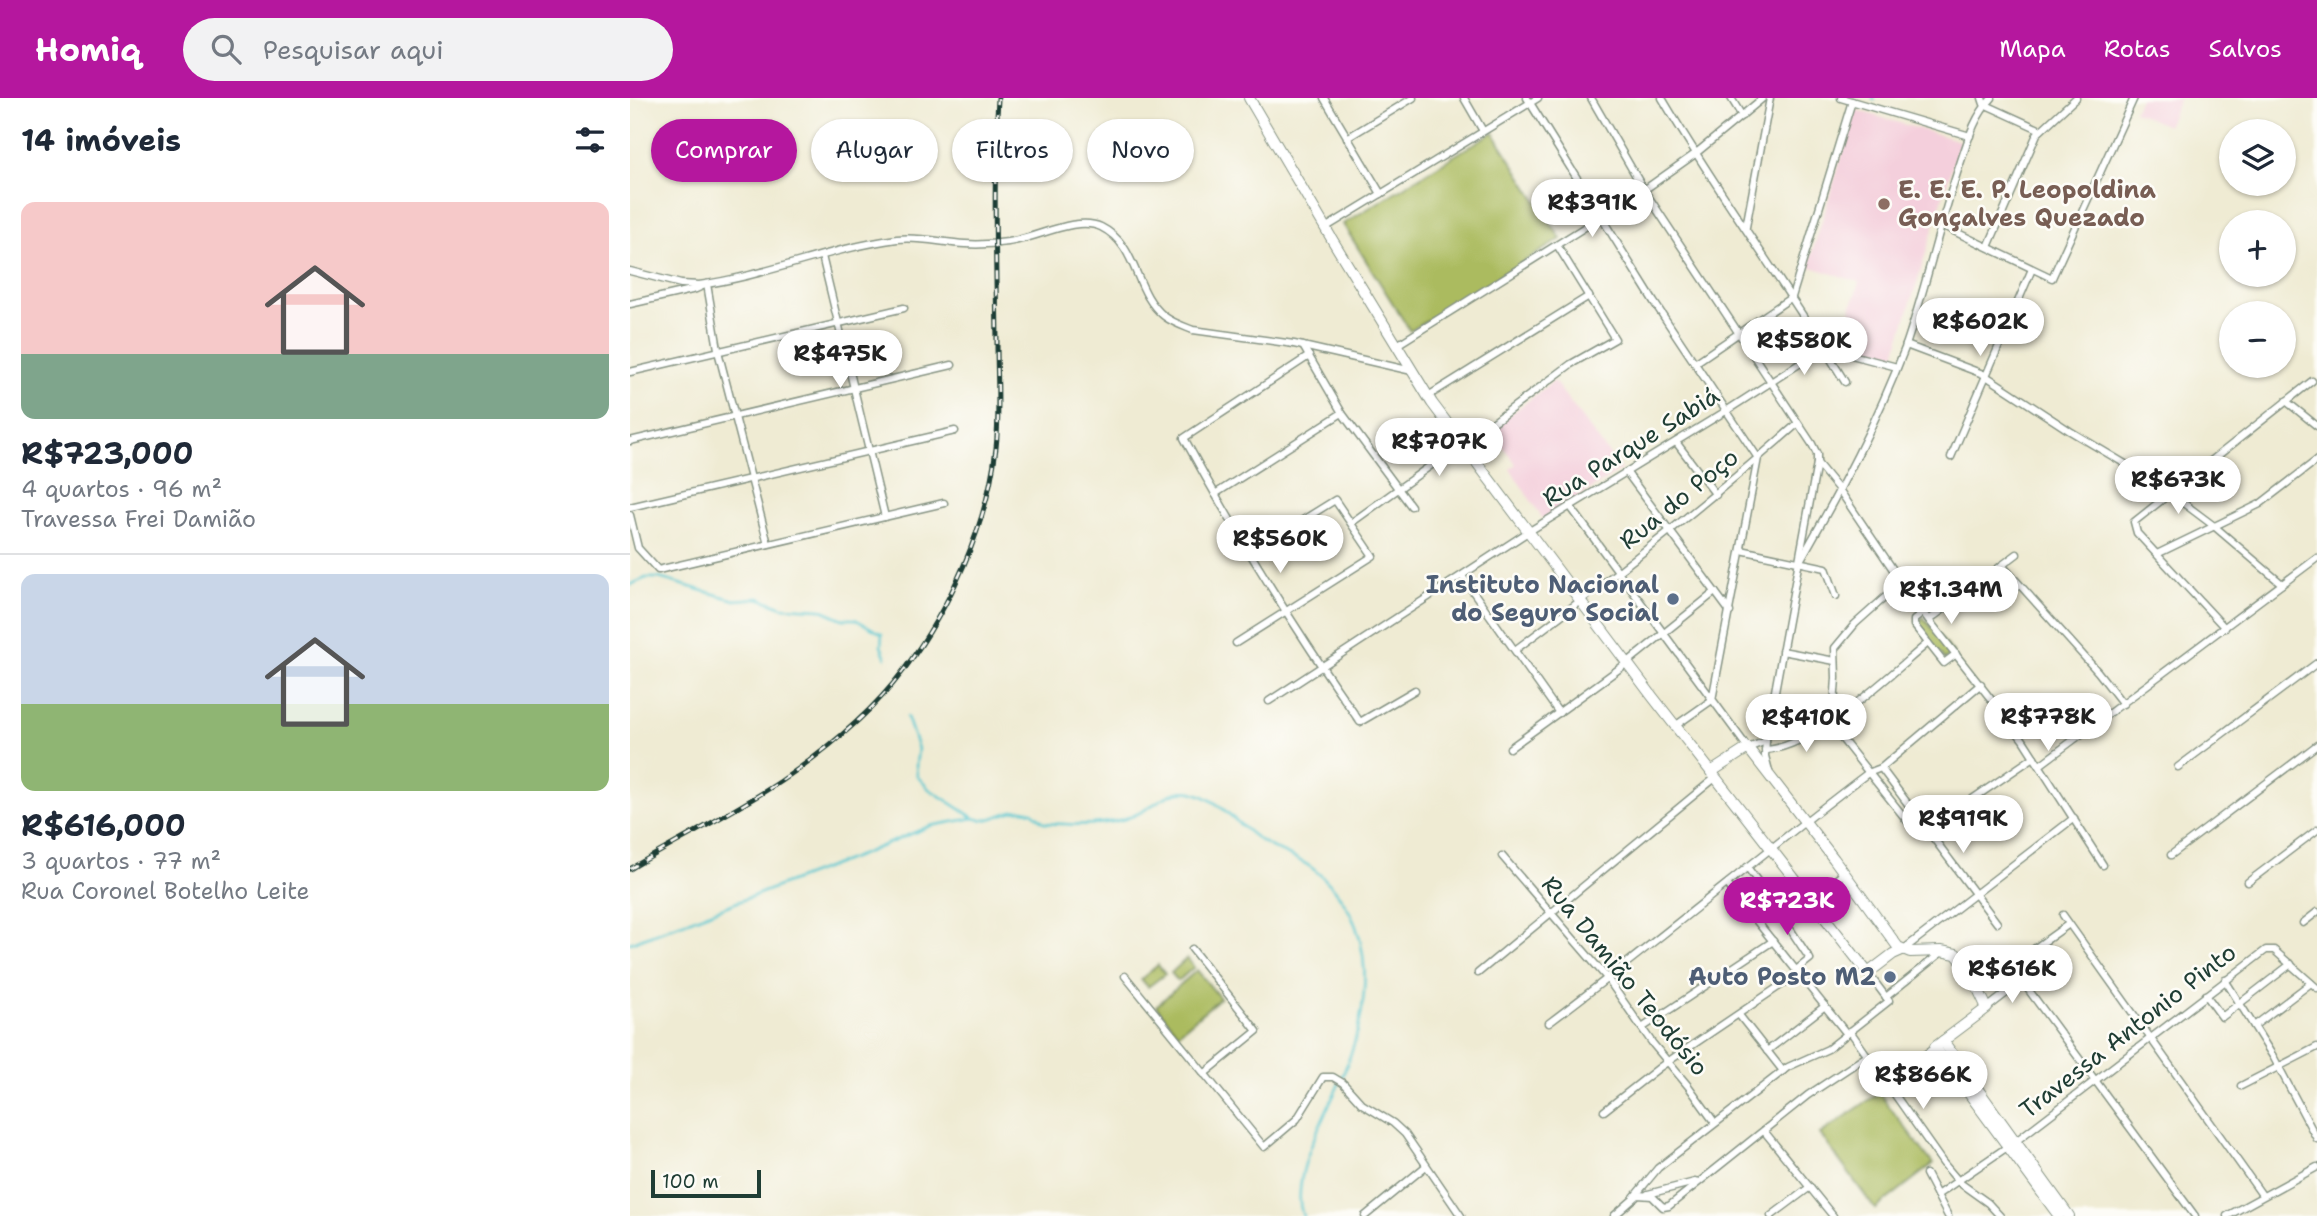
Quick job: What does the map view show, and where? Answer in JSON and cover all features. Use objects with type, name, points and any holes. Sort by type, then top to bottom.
[{"type":"main road","points":[[1249,98],[1428,396],[1675,726],[1868,973],[1902,950]]},
{"type":"main road","points":[[1713,775],[1748,748],[1895,944],[1902,950],[1914,953],[1953,952],[1961,958],[1987,1008],[1939,1044],[2069,1216]]},
{"type":"main road","points":[[2012,1144],[2059,1216]]},
{"type":"street","points":[[1324,98],[1381,194]]},
{"type":"street","points":[[1348,138],[1413,98]]},
{"type":"street","points":[[1464,98],[1483,131]]},
{"type":"street","points":[[1325,228],[1483,131],[1528,100],[1538,98]]},
{"type":"street","points":[[1591,98],[1644,190],[1815,450],[1817,463],[1765,750],[1766,765],[1783,794]]},
{"type":"street","points":[[1662,98],[1695,154],[1746,227],[1845,382]]},
{"type":"street","points":[[1731,98],[1741,116]]},
{"type":"street","points":[[1397,345],[1644,190],[1695,154],[1763,98]]},
{"type":"street","points":[[1746,227],[1770,98]]},
{"type":"street","points":[[1841,98],[1970,135]]},
{"type":"street","points":[[1800,561],[1840,491],[1897,368],[1970,135],[1983,101],[1992,98]]},
{"type":"street","points":[[1989,247],[2039,131],[2076,98]]},
{"type":"street","points":[[1941,225],[2052,278],[2134,98]]},
{"type":"street","points":[[1528,100],[1601,218],[1758,458],[1712,700],[1675,726]]},
{"type":"street","points":[[1695,363],[1792,297],[1852,101]]},
{"type":"street","points":[[1983,101],[2039,131]]},
{"type":"street","points":[[630,304],[899,239],[988,244],[1022,240],[1074,224],[1093,225],[1113,236],[1129,253],[1143,288],[1156,308],[1170,320],[1193,330],[1303,346],[1413,371]]},
{"type":"street","points":[[1351,523],[1571,364],[1615,339],[1557,244]]},
{"type":"street","points":[[822,256],[885,517]]},
{"type":"street","points":[[1951,457],[2032,269]]},
{"type":"street","points":[[630,271],[681,284],[707,284]]},
{"type":"street","points":[[707,284],[718,351],[768,544]]},
{"type":"street","points":[[1428,396],[1589,296]]},
{"type":"street","points":[[630,372],[904,307]]},
{"type":"street","points":[[1906,345],[1987,377],[2070,432],[2154,481],[2282,584]]},
{"type":"street","points":[[1303,346],[1342,413],[1411,506]]},
{"type":"street","points":[[1824,348],[1897,368]]},
{"type":"street","name":"Rua Parque Sabiá","points":[[1269,701],[1570,506],[1824,348]]},
{"type":"street","points":[[1309,356],[1184,438],[1214,494],[1286,612],[1360,722],[1415,690]]},
{"type":"street","points":[[630,441],[953,365]]},
{"type":"street","points":[[2225,628],[2134,527],[2136,518],[2171,494],[2312,381]]},
{"type":"street","points":[[2286,401],[2317,426]]},
{"type":"street","points":[[1214,494],[1342,413]]},
{"type":"street","name":"Rua do Poço","points":[[1515,650],[1619,573],[1716,495],[1797,424]]},
{"type":"street","points":[[630,507],[955,431]]},
{"type":"street","points":[[1676,442],[1716,495]]},
{"type":"street","points":[[2157,554],[2260,504],[2317,460]]},
{"type":"street","points":[[1817,463],[1840,491],[1923,613],[1981,684],[2040,765],[2103,864]]},
{"type":"street","points":[[1627,472],[1730,612]]},
{"type":"street","points":[[1236,643],[1373,555],[1335,500],[1250,553]]},
{"type":"street","points":[[630,515],[638,548],[659,570],[944,503]]},
{"type":"street","points":[[1570,506],[1748,748],[1766,741]]},
{"type":"street","points":[[1741,550],[1826,568],[1836,596]]},
{"type":"street","points":[[1929,620],[2017,554]]},
{"type":"street","points":[[2040,765],[2317,558]]},
{"type":"street","points":[[2002,565],[2098,672],[2123,704]]},
{"type":"street","points":[[1462,576],[1559,713]]},
{"type":"street","points":[[1901,583],[1841,639],[1835,648],[1833,720],[1838,734],[1916,832],[1923,834],[2034,757]]},
{"type":"street","points":[[1510,748],[1627,663],[1715,592]]},
{"type":"street","points":[[1923,613],[1914,620],[1914,624],[1944,663],[1956,654]]},
{"type":"street","points":[[1765,750],[1793,745],[1833,720],[1928,643]]},
{"type":"street","points":[[1782,651],[1835,661]]},
{"type":"street","points":[[2178,766],[2317,663]]},
{"type":"street","points":[[1549,1023],[1727,884],[1770,847],[1868,773],[1881,768],[1981,684]]},
{"type":"street","points":[[2171,855],[2317,746]]},
{"type":"street","points":[[1881,768],[1997,923]]},
{"type":"street","points":[[1478,973],[1713,775]]},
{"type":"street","points":[[1902,950],[2074,818]]},
{"type":"street","points":[[2248,882],[2317,830]]},
{"type":"street","name":"Rua Damião Teodósio","points":[[1502,856],[1607,978],[1715,1123]]},
{"type":"street","points":[[1604,1111],[1631,1088],[1739,1015],[1810,959],[1784,923],[1778,908],[1747,867]]},
{"type":"street","points":[[1812,899],[1844,873]]},
{"type":"street","points":[[1727,884],[1867,1056],[1958,1181],[1988,1203],[2000,1216]]},
{"type":"street","points":[[2303,923],[2317,912]]},
{"type":"street","points":[[2063,915],[2262,1195]]},
{"type":"street","points":[[1978,989],[2069,924]]},
{"type":"street","points":[[1642,1028],[1773,941]]},
{"type":"street","points":[[1192,949],[1257,1031],[1204,1074]]},
{"type":"street","name":"Travessa Antonio Pinto","points":[[1937,1195],[2012,1144],[2266,950],[2274,950],[2291,964]]},
{"type":"street","points":[[1614,1216],[1638,1196],[1654,1171],[1783,1070],[1823,1052],[1849,1033],[1943,951]]},
{"type":"street","points":[[2206,995],[2222,1017],[2291,964],[2314,986],[2254,1026]]},
{"type":"street","points":[[2011,965],[2195,1216]]},
{"type":"street","points":[[1868,973],[1888,999]]},
{"type":"street","points":[[1125,976],[1264,1147],[1297,1119],[1323,1077],[1336,1078],[1362,1104],[1408,1138],[1461,1216]]},
{"type":"street","points":[[2225,980],[2279,1067],[2317,1139]]},
{"type":"street","points":[[1987,1008],[2022,981]]},
{"type":"street","points":[[1767,1051],[1825,1006]]},
{"type":"street","points":[[1739,1015],[1783,1070]]},
{"type":"street","points":[[1887,1084],[1939,1044]]},
{"type":"street","points":[[2241,1086],[2317,1047]]},
{"type":"street","points":[[1638,1196],[1654,1196],[1666,1207],[1808,1095],[1867,1056]]},
{"type":"street","points":[[1764,1131],[1833,1216]]},
{"type":"street","points":[[1365,1216],[1426,1166]]},
{"type":"street","points":[[2227,1216],[2317,1167]]},
{"type":"street","points":[[1926,1174],[1948,1216]]},
{"type":"street","points":[[1638,1196],[1700,1180]]},
{"type":"street","points":[[1771,1216],[1810,1187]]},
{"type":"shaded area","points":[[2140,98],[2180,98],[2167,126],[2134,111]]},
{"type":"shaded area","name":"E. E. E. P. Leopoldina Gonçalves Quezado","points":[[1856,110],[1960,141],[1893,361],[1840,345],[1859,282],[1808,266]]},
{"type":"shaded area","points":[[1554,381],[1621,470],[1543,519],[1510,469],[1516,464],[1490,430]]},
{"type":"green space","points":[[1493,132],[1561,239],[1410,331],[1343,224]]},
{"type":"green space","points":[[1923,617],[1953,653],[1945,660],[1917,624]]},
{"type":"green space","points":[[1187,958],[1194,967],[1178,981],[1171,973]]},
{"type":"green space","points":[[1158,965],[1165,974],[1148,987],[1141,979]]},
{"type":"green space","points":[[1197,970],[1220,998],[1178,1033],[1156,1006]]},
{"type":"green space","points":[[1879,1093],[1933,1164],[1875,1209],[1820,1134]]},
{"type":"waterway","points":[[630,585],[646,578],[659,578],[735,600],[759,598],[783,607],[820,609],[843,619],[855,619],[882,634],[881,646],[886,658]]},
{"type":"waterway","points":[[907,717],[918,749],[917,776],[929,789],[974,818]]},
{"type":"waterway","points":[[630,943],[930,826],[974,818],[988,819],[1017,810],[1032,812],[1045,823],[1102,823],[1135,815],[1176,792],[1192,792],[1203,796],[1221,807],[1261,841],[1312,868],[1335,890],[1351,915],[1361,942],[1364,970],[1358,1029],[1349,1058],[1304,1168],[1300,1185],[1303,1216]]},
{"type":"railway","points":[[630,869],[763,793],[846,731],[877,702],[903,671],[951,594],[975,537],[996,448],[998,408],[995,189],[998,98]]},
{"type":"place","name":"E. E. E. P. Leopoldina Gonçalves Quezado","points":[[1884,204]]},
{"type":"place","name":"Instituto Nacional do Seguro Social","points":[[1673,599]]},
{"type":"place","name":"Auto Posto M2","points":[[1890,977]]}]
